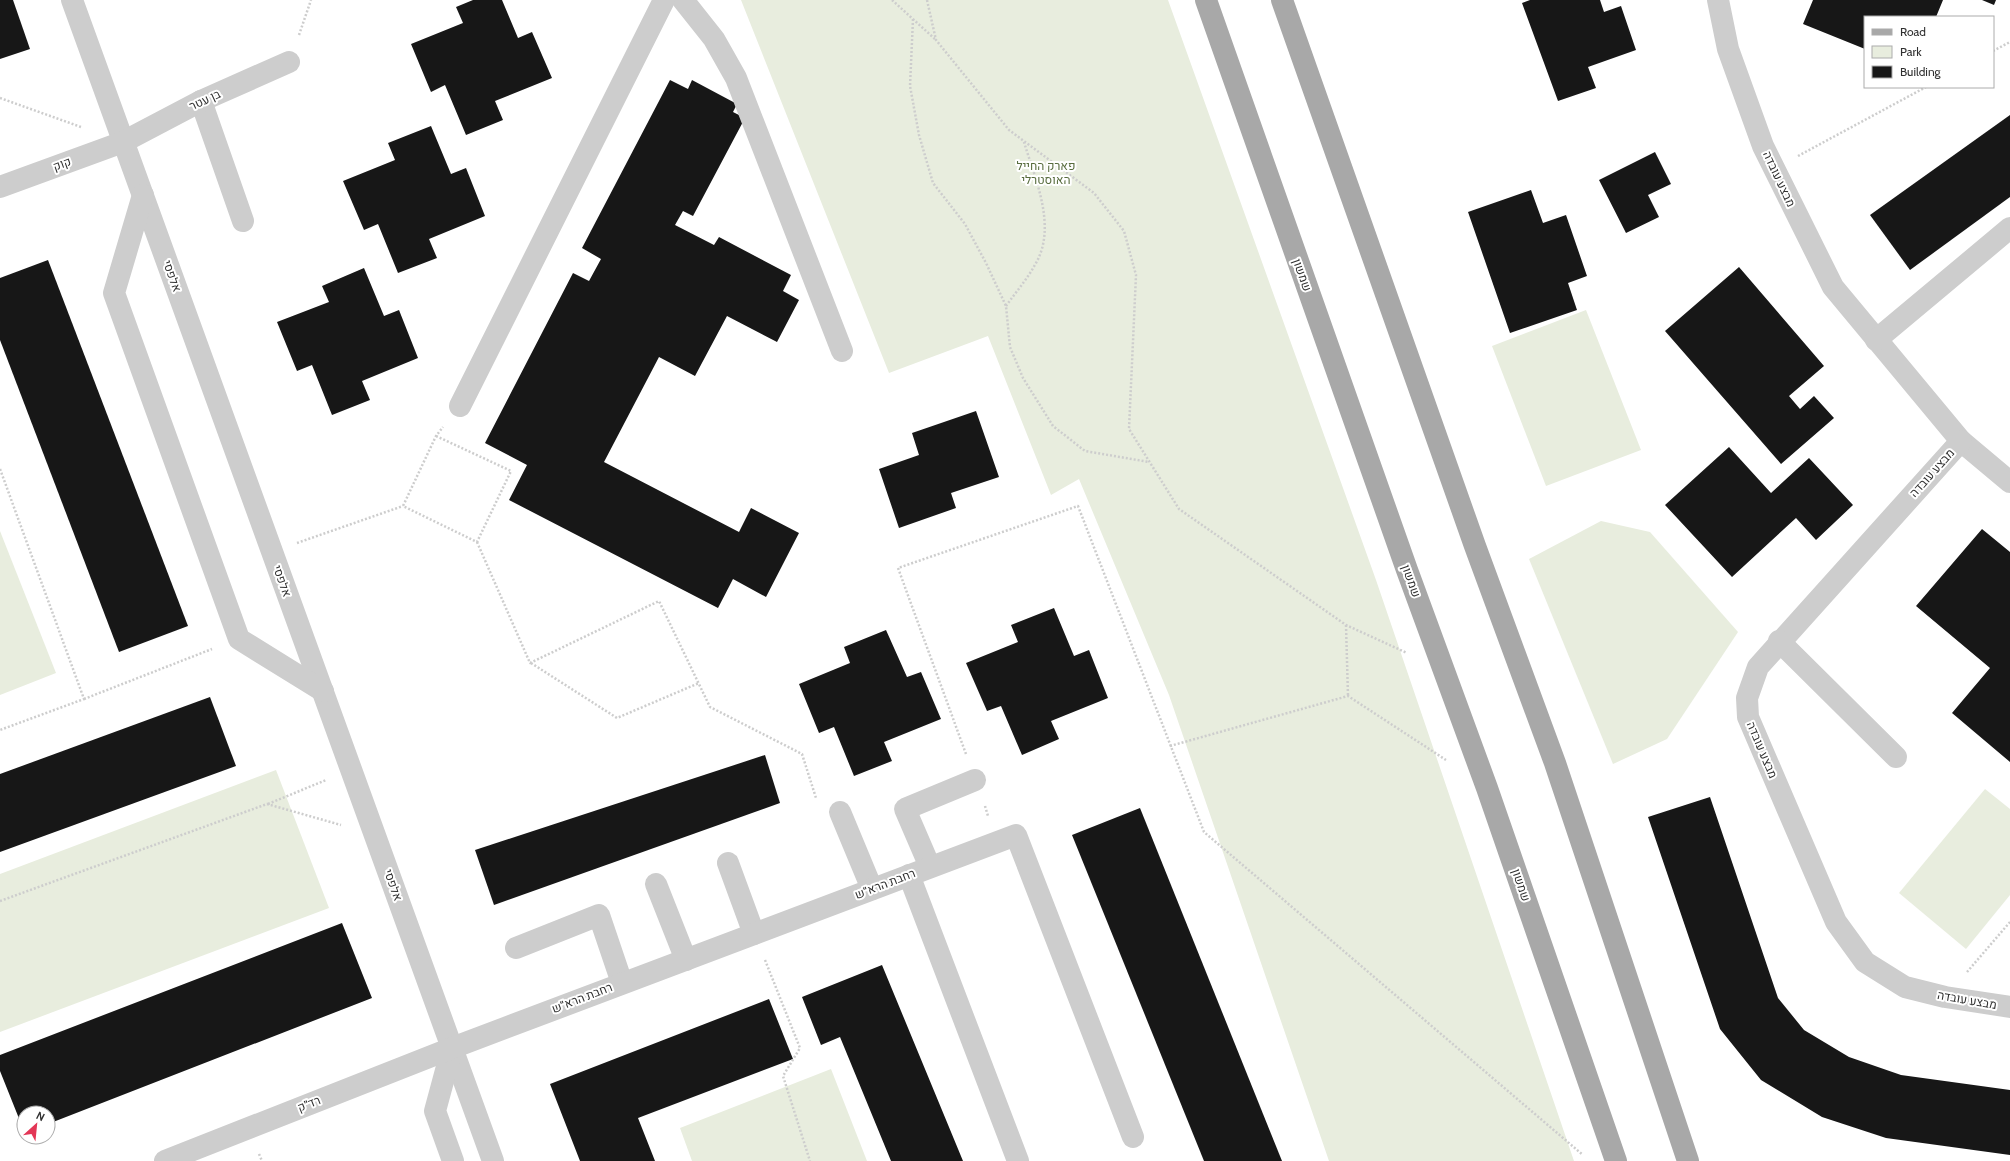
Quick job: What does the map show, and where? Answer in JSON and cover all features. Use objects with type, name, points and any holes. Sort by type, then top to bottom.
[{"type":"main road","name":"שמשון","points":[[1206,0],[1487,788],[1616,1161]]},
{"type":"main road","points":[[1282,0],[1472,538],[1555,764],[1688,1161]]},
{"type":"street","name":"אלפסי","points":[[72,0],[493,1161]]},
{"type":"street","points":[[460,406],[664,0]]},
{"type":"street","points":[[683,0],[714,39],[736,78],[842,351]]},
{"type":"street","name":"מבצע עובדה","points":[[1718,0],[1728,49],[1763,146],[1833,287],[1961,441],[2010,482]]},
{"type":"street","name":"בן עטר","points":[[123,142],[201,101],[289,62]]},
{"type":"street","points":[[201,101],[243,220]]},
{"type":"street","name":"קוק","points":[[0,187],[123,142]]},
{"type":"street","points":[[143,196],[114,293],[239,639],[323,691]]},
{"type":"street","points":[[1876,340],[2010,228]]},
{"type":"street","name":"מבצע עובדה","points":[[1961,441],[1779,641],[1758,667],[1747,698],[1748,717],[1836,922],[1865,962],[1905,987],[1945,997],[2010,1007]]},
{"type":"street","points":[[1779,641],[1896,756]]},
{"type":"street","points":[[930,867],[905,809],[975,780]]},
{"type":"street","points":[[840,812],[872,890]]},
{"type":"street","name":"רחבת הרא\"ש","points":[[452,1048],[1016,835],[1133,1137]]},
{"type":"street","points":[[728,863],[754,934]]},
{"type":"street","points":[[909,875],[1018,1161]]},
{"type":"street","points":[[656,884],[686,960]]},
{"type":"street","points":[[516,948],[599,915],[622,983]]},
{"type":"street","points":[[452,1048],[435,1112],[453,1161]]},
{"type":"street","name":"רד\"ק","points":[[165,1161],[452,1048]]},
{"type":"path","points":[[289,62],[311,0]]},
{"type":"path","points":[[892,0],[936,40],[1009,130],[1094,193],[1124,231],[1136,275],[1129,429],[1180,509],[1346,625],[1444,670]]},
{"type":"path","points":[[927,0],[936,40]]},
{"type":"path","points":[[913,19],[910,86],[919,135],[933,183],[965,224],[986,263],[1006,306],[1010,347],[1023,378],[1053,426],[1085,451],[1150,462]]},
{"type":"path","points":[[1994,50],[2010,42]]},
{"type":"path","points":[[1774,169],[1924,88]]},
{"type":"path","points":[[0,98],[123,142]]},
{"type":"path","points":[[1006,306],[1036,263],[1044,242],[1045,215],[1024,141]]},
{"type":"path","points":[[403,506],[436,436],[510,471],[477,542]]},
{"type":"path","points":[[0,469],[84,699]]},
{"type":"path","points":[[272,551],[403,506],[477,542],[530,663],[617,718],[699,684]]},
{"type":"path","points":[[998,842],[898,568],[1078,506],[1204,832],[1584,1156]]},
{"type":"path","points":[[530,663],[659,601],[710,707],[802,754],[816,800]]},
{"type":"path","points":[[1346,625],[1348,696]]},
{"type":"path","points":[[0,730],[239,639]]},
{"type":"path","points":[[1170,746],[1348,696],[1447,761]]},
{"type":"path","points":[[0,901],[267,804],[351,770]]},
{"type":"path","points":[[267,804],[375,835]]},
{"type":"path","points":[[1945,997],[2010,922]]},
{"type":"path","points":[[754,934],[800,1048],[783,1076],[810,1161]]},
{"type":"green space","name":"פארק החייל האוסטרלי","points":[[741,0],[1168,0],[1376,580],[1574,1161],[1329,1161],[1169,695],[1079,479],[1051,495],[988,336],[889,373]]},
{"type":"green space","points":[[1586,310],[1641,450],[1546,486],[1492,346]]},
{"type":"green space","points":[[1601,521],[1650,532],[1738,632],[1667,739],[1613,764],[1529,559]]},
{"type":"green space","points":[[0,531],[56,673],[0,695]]},
{"type":"green space","points":[[276,770],[329,908],[0,1032],[0,874]]},
{"type":"green space","points":[[1985,789],[2010,809],[2010,895],[1966,949],[1899,893]]},
{"type":"green space","points":[[831,1069],[867,1161],[692,1161],[680,1128]]},
{"type":"building","points":[[0,0],[13,0],[30,49],[0,59]]},
{"type":"building","points":[[473,0],[502,0],[518,38],[532,32],[552,78],[495,101],[503,120],[466,135],[445,85],[431,92],[411,44],[463,23],[456,7]]},
{"type":"building","points":[[1530,0],[1600,0],[1604,12],[1621,6],[1636,50],[1588,67],[1596,88],[1558,101],[1522,3]]},
{"type":"building","points":[[1813,0],[1943,0],[1936,16],[1864,16],[1864,49],[1803,24]]},
{"type":"building","points":[[1982,0],[1996,0],[1994,5]]},
{"type":"building","points":[[670,80],[688,89],[692,80],[737,104],[733,112],[745,118],[693,216],[683,211],[675,225],[714,245],[719,237],[791,275],[783,291],[799,300],[777,342],[727,316],[695,376],[659,357],[604,462],[739,532],[751,508],[799,533],[766,597],[733,579],[718,608],[509,500],[527,465],[485,443],[573,273],[589,281],[601,259],[582,248]]},
{"type":"building","points":[[2010,115],[2010,197],[1910,270],[1870,215]]},
{"type":"building","points":[[431,126],[451,174],[466,168],[485,216],[429,239],[437,258],[398,273],[378,224],[364,230],[343,181],[395,160],[388,143]]},
{"type":"building","points":[[1655,152],[1671,184],[1648,195],[1659,217],[1626,233],[1599,180]]},
{"type":"building","points":[[1531,190],[1543,223],[1566,215],[1587,276],[1568,283],[1577,310],[1510,333],[1468,212]]},
{"type":"building","points":[[48,260],[188,626],[119,652],[0,340],[0,278]]},
{"type":"building","points":[[1739,267],[1824,366],[1789,396],[1800,409],[1814,396],[1834,418],[1781,464],[1665,331]]},
{"type":"building","points":[[364,268],[384,316],[399,310],[418,358],[362,381],[370,400],[332,415],[312,365],[297,371],[277,322],[329,302],[322,286]]},
{"type":"building","points":[[976,411],[999,477],[951,493],[956,508],[899,528],[879,469],[919,455],[912,433]]},
{"type":"building","points":[[1729,447],[1771,493],[1809,458],[1853,505],[1816,540],[1796,518],[1732,577],[1665,505]]},
{"type":"building","points":[[1982,529],[2010,552],[2010,762],[1952,713],[1990,668],[1916,606]]},
{"type":"building","points":[[1054,608],[1074,656],[1089,650],[1108,698],[1051,721],[1059,739],[1022,755],[1001,706],[987,711],[966,663],[1018,642],[1011,625]]},
{"type":"building","points":[[886,630],[907,677],[921,672],[941,719],[884,742],[892,761],[854,776],[834,727],[819,733],[799,684],[850,663],[844,647]]},
{"type":"building","points":[[210,697],[236,766],[0,852],[0,774]]},
{"type":"building","points":[[765,755],[780,803],[494,905],[475,850]]},
{"type":"building","points":[[1710,797],[1778,998],[1804,1030],[1849,1057],[1901,1075],[2010,1090],[2010,1155],[1886,1138],[1822,1117],[1761,1080],[1720,1029],[1648,817]]},
{"type":"building","points":[[1140,808],[1282,1161],[1204,1161],[1072,835]]},
{"type":"building","points":[[342,923],[372,998],[56,1121],[56,1105],[16,1105],[16,1111],[0,1071],[0,1055]]},
{"type":"building","points":[[882,965],[963,1161],[891,1161],[840,1037],[821,1045],[802,997]]},
{"type":"building","points":[[769,999],[793,1059],[638,1118],[655,1161],[580,1161],[550,1084]]}]
